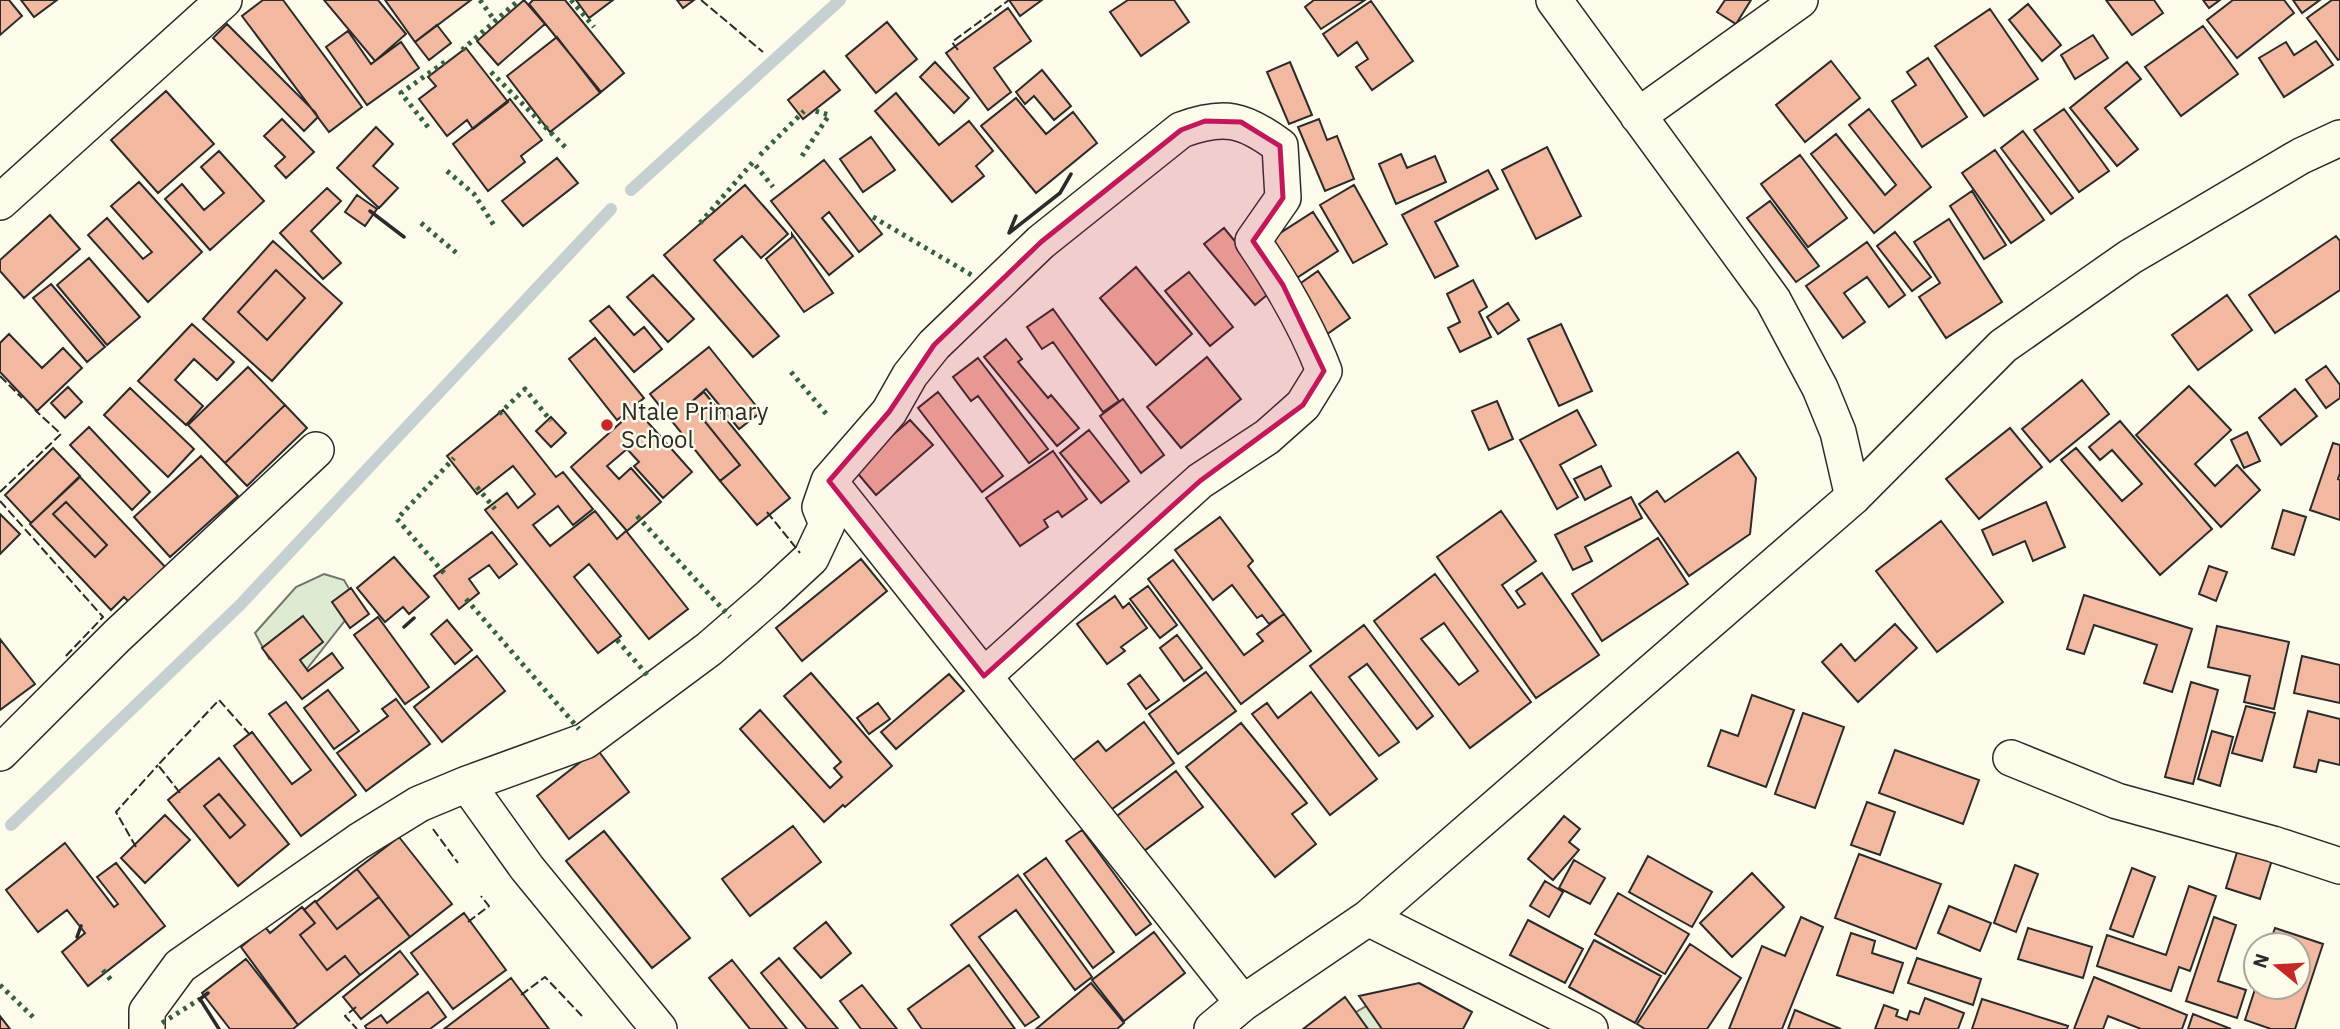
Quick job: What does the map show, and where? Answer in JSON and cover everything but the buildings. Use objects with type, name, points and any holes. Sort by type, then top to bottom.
[{"type":"street","points":[[0,202],[224,0]]},
{"type":"street","points":[[1554,0],[1773,300],[1820,388],[1838,432],[1853,497]]},
{"type":"street","points":[[1638,116],[1800,0]]},
{"type":"street","points":[[148,1029],[147,1011],[180,966],[359,841],[419,804],[585,741],[709,649],[811,558],[827,524],[820,507],[829,481],[888,412],[910,375],[934,345],[1041,242],[1181,130],[1205,121],[1241,122],[1259,130],[1280,146],[1283,198],[1253,241],[1283,285],[1324,371],[1303,405],[1267,437],[1200,481],[984,676]]},
{"type":"street","points":[[1212,1029],[1243,1003],[1368,918],[1853,497],[2003,346],[2130,257],[2301,156],[2340,138]]},
{"type":"street","points":[[0,753],[117,636],[316,450]]},
{"type":"street","points":[[829,481],[1243,1003]]},
{"type":"street","points":[[2011,758],[2117,800],[2340,866]]},
{"type":"street","points":[[467,784],[527,868],[659,1029]]},
{"type":"street","points":[[1368,918],[1590,1029]]},
{"type":"highlighted area","points":[[1205,121],[1241,122],[1280,146],[1283,198],[1253,241],[1283,285],[1324,371],[1303,405],[1200,481],[984,676],[829,481],[889,412],[934,345],[1041,242],[1181,130]]},
{"type":"green space","points":[[324,574],[344,580],[358,604],[306,670],[269,659],[255,633],[296,587]]},
{"type":"green space","points":[[1368,1005],[1403,1029],[1329,1029],[1331,1027]]},
{"type":"waterway","points":[[631,190],[840,0]]},
{"type":"waterway","points":[[11,825],[240,605],[611,209]]},
{"type":"hedge","points":[[480,0],[495,21]]},
{"type":"hedge","points":[[462,50],[519,0]]},
{"type":"hedge","points":[[571,0],[594,27]]},
{"type":"hedge","points":[[428,127],[401,93],[449,59]]},
{"type":"hedge","points":[[491,72],[568,150]]},
{"type":"hedge","points":[[802,156],[829,115],[812,110]]},
{"type":"hedge","points":[[760,155],[804,111]]},
{"type":"hedge","points":[[700,223],[753,162],[773,187]]},
{"type":"hedge","points":[[447,171],[474,194],[495,227]]},
{"type":"hedge","points":[[873,217],[975,277]]},
{"type":"hedge","points":[[421,223],[460,256]]},
{"type":"hedge","points":[[791,372],[828,416]]},
{"type":"hedge","points":[[499,414],[525,389],[551,421]]},
{"type":"hedge","points":[[444,573],[397,519],[454,458]]},
{"type":"hedge","points":[[477,487],[495,509]]},
{"type":"hedge","points":[[637,516],[730,617]]},
{"type":"hedge","points":[[466,599],[579,729]]},
{"type":"hedge","points":[[617,640],[649,677]]},
{"type":"hedge","points":[[103,970],[111,980]]},
{"type":"hedge","points":[[0,985],[33,1017]]},
{"type":"hedge","points":[[162,1023],[200,999]]},
{"type":"fence","points":[[701,0],[763,52]]},
{"type":"fence","points":[[958,50],[952,42],[1009,0]]},
{"type":"fence","points":[[0,376],[22,398]]},
{"type":"fence","points":[[0,492],[61,434],[35,410]]},
{"type":"fence","points":[[0,501],[103,617],[64,658]]},
{"type":"fence","points":[[767,512],[800,553]]},
{"type":"fence","points":[[180,793],[158,765],[219,700],[251,736]]},
{"type":"fence","points":[[136,847],[116,812],[158,765]]},
{"type":"fence","points":[[433,829],[458,863]]},
{"type":"fence","points":[[468,922],[489,906],[481,896]]},
{"type":"fence","points":[[521,995],[545,977],[582,1016]]},
{"type":"fence","points":[[356,1007],[345,1016],[357,1029]]},
{"type":"wall","points":[[1016,216],[1009,233],[1060,193],[1071,174]]},
{"type":"wall","points":[[370,211],[404,237]]},
{"type":"wall","points":[[404,627],[414,618]]},
{"type":"wall","points":[[77,937],[81,926]]},
{"type":"wall","points":[[208,993],[200,999],[219,1029]]},
{"type":"place","name":"Ntale Primary School","points":[[607,425]]}]
